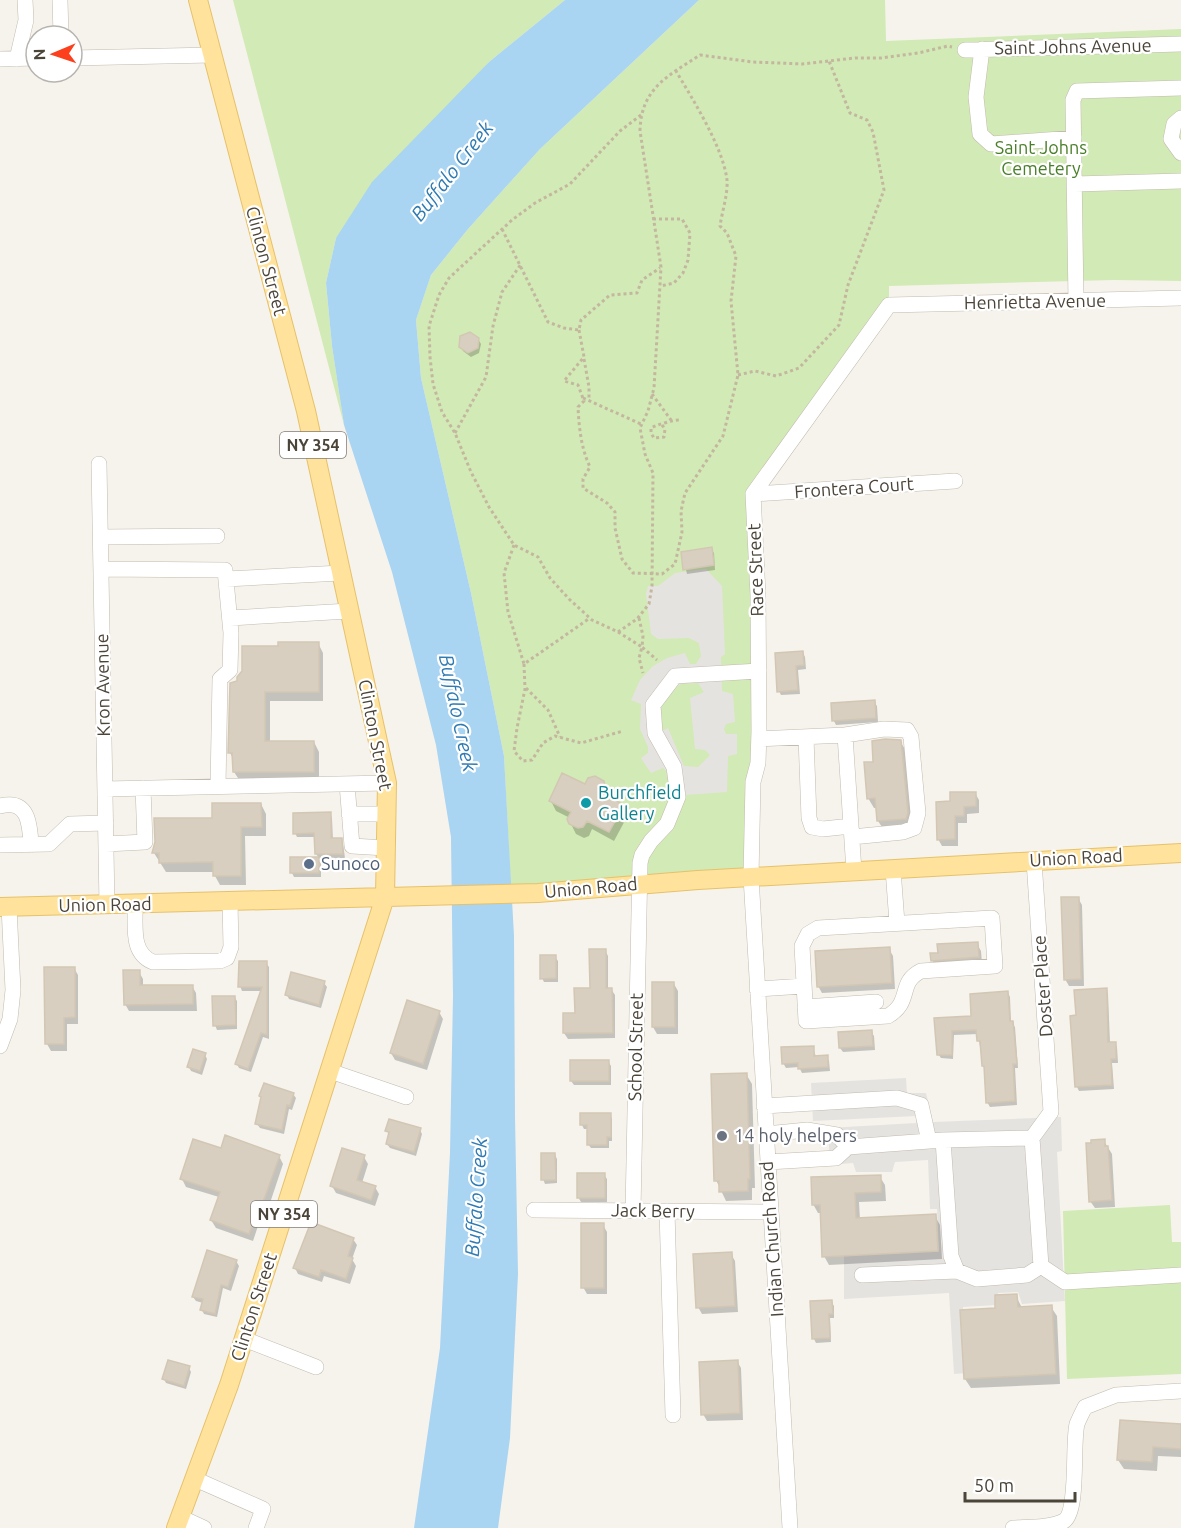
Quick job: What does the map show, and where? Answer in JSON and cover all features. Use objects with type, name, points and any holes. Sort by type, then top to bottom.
[{"type":"main road","name":"Clinton Street","points":[[178,1523],[244,1340],[385,897],[387,814],[387,783],[306,411],[198,0]]},
{"type":"main road","name":"Union Road","points":[[4,907],[538,893],[751,877],[1181,853]]},
{"type":"street","points":[[17,59],[26,20],[25,0]]},
{"type":"street","points":[[60,0],[61,24]]},
{"type":"street","name":"Saint Johns Avenue","points":[[966,50],[1181,44]]},
{"type":"street","points":[[982,49],[976,97],[980,134],[985,139],[991,144],[1074,138]]},
{"type":"street","points":[[84,57],[212,55]]},
{"type":"street","points":[[0,59],[24,59]]},
{"type":"street","points":[[1076,302],[1073,100],[1077,91],[1181,88]]},
{"type":"street","points":[[1181,118],[1174,124],[1171,139],[1181,153]]},
{"type":"street","points":[[1075,184],[1181,182]]},
{"type":"street","name":"Henrietta Avenue","points":[[753,495],[889,305],[1181,298]]},
{"type":"street","name":"Kron Avenue","points":[[99,465],[107,905]]},
{"type":"street","name":"Frontera Court","points":[[753,495],[955,481]]},
{"type":"street","name":"Race Street","points":[[751,877],[753,782],[758,763],[759,739],[753,495]]},
{"type":"street","points":[[101,537],[217,536]]},
{"type":"street","points":[[101,569],[226,574],[341,573]]},
{"type":"street","points":[[218,786],[220,679],[230,670],[231,633],[226,574]]},
{"type":"street","points":[[230,618],[349,611]]},
{"type":"street","name":"School Street","points":[[633,1211],[642,855],[667,824],[678,797],[674,767],[655,733],[653,705],[675,676],[759,672]]},
{"type":"street","points":[[759,739],[845,735],[884,729],[907,730],[911,737],[918,813],[914,828],[903,832],[851,832],[812,827],[809,818],[806,737]]},
{"type":"street","points":[[845,735],[854,871]]},
{"type":"street","points":[[105,789],[387,783]]},
{"type":"street","points":[[347,784],[352,846],[386,848]]},
{"type":"street","points":[[106,843],[145,842],[143,788]]},
{"type":"street","points":[[0,806],[12,804],[26,812],[31,831],[31,844]]},
{"type":"street","points":[[349,814],[387,814]]},
{"type":"street","points":[[0,845],[49,844],[70,824],[106,823]]},
{"type":"street","name":"Doster Place","points":[[1032,1138],[1051,1112],[1034,861]]},
{"type":"street","points":[[893,869],[897,923]]},
{"type":"street","name":"Indian Church Road","points":[[751,877],[790,1528]]},
{"type":"street","points":[[135,904],[137,949],[145,959],[153,962],[220,961],[227,958],[231,948],[230,902]]},
{"type":"street","points":[[0,1046],[10,1019],[13,990],[4,907]]},
{"type":"street","points":[[992,918],[995,966],[921,971],[913,975],[908,982],[903,1002],[896,1011],[888,1016],[806,1021],[802,946],[808,934],[818,928],[897,923],[992,918]]},
{"type":"street","points":[[757,989],[804,986]]},
{"type":"street","points":[[805,1006],[876,1002]]},
{"type":"street","points":[[330,1071],[406,1097]]},
{"type":"street","points":[[764,1106],[897,1098],[921,1106],[936,1141],[951,1256],[957,1271]]},
{"type":"street","points":[[766,1134],[807,1130],[837,1135],[848,1147]]},
{"type":"street","points":[[768,1162],[836,1158],[848,1147],[1032,1138],[1041,1266]]},
{"type":"street","name":"Jack Berry","points":[[534,1210],[771,1212]]},
{"type":"street","points":[[667,1211],[673,1415]]},
{"type":"street","points":[[862,1275],[957,1271],[977,1279],[1027,1275],[1041,1266]]},
{"type":"street","points":[[1041,1266],[1065,1282],[1181,1275]]},
{"type":"street","points":[[244,1340],[316,1367]]},
{"type":"street","points":[[1013,1528],[1051,1527],[1066,1520],[1071,1512],[1077,1425],[1085,1407],[1116,1395],[1181,1391]]},
{"type":"street","points":[[195,1479],[262,1509],[256,1528]]},
{"type":"street","points":[[178,1523],[204,1528]]},
{"type":"path","points":[[618,632],[639,617],[649,604],[653,573],[653,473],[645,454],[640,428],[652,394],[661,286],[661,267],[640,130],[641,115],[652,90],[663,79],[700,55],[753,62],[802,64],[855,58],[882,58],[948,46],[966,50]]},
{"type":"path","points":[[738,375],[754,372],[776,376],[799,368],[839,325],[848,285],[884,190],[873,132],[867,120],[850,112],[829,61]]},
{"type":"path","points":[[584,357],[564,381],[578,385],[584,401],[578,407],[579,426],[585,456],[590,467],[583,479],[583,488],[607,503],[615,512],[615,528],[622,559],[633,573],[662,574],[675,564],[682,532],[681,511],[685,493],[723,436],[738,375],[731,301],[736,256],[727,233],[720,226],[727,181],[718,150],[676,70]]},
{"type":"path","points":[[641,115],[620,131],[570,184],[535,203],[512,220],[449,278],[439,295],[429,326],[433,384],[442,412],[455,433],[489,507],[514,545],[538,557],[550,578],[590,618],[642,647],[657,660]]},
{"type":"path","points":[[653,219],[682,219],[690,233],[688,260],[683,273],[674,283],[661,286]]},
{"type":"path","points":[[502,229],[548,322],[564,328],[579,330]]},
{"type":"path","points":[[455,433],[486,376],[493,326],[502,292],[521,264]]},
{"type":"path","points":[[589,401],[589,387],[579,330],[581,320],[610,295],[637,292],[642,280],[661,267]]},
{"type":"path","points":[[652,394],[671,420]]},
{"type":"path","points":[[582,398],[641,424]]},
{"type":"path","points":[[662,425],[665,429],[664,437],[654,438],[651,428],[655,425],[679,420]]},
{"type":"path","points":[[514,545],[504,573],[508,612],[524,664],[525,687],[514,751],[523,761],[532,760],[543,743],[555,736],[581,743],[623,731]]},
{"type":"path","points":[[639,617],[643,636],[639,658],[643,673]]},
{"type":"path","points":[[524,664],[590,618]]},
{"type":"path","points":[[525,687],[548,710],[561,737]]},
{"type":"green space","points":[[233,0],[565,0],[489,62],[336,238],[326,283],[332,346],[344,425]]},
{"type":"green space","name":"Saint Johns Cemetery","points":[[699,0],[885,0],[886,41],[1181,29],[1181,281],[1114,280],[889,286],[889,305],[753,494],[751,877],[511,890],[504,756],[471,593],[421,378],[416,320],[431,275],[468,229],[540,149]]},
{"type":"green space","points":[[1170,1205],[1172,1242],[1181,1242],[1181,1374],[1067,1379],[1063,1211]]},
{"type":"shaded area","points":[[706,569],[722,586],[725,654],[721,657],[722,691],[733,694],[735,722],[726,724],[724,729],[726,734],[737,734],[737,754],[728,756],[727,792],[671,796],[670,775],[663,768],[651,773],[641,758],[648,753],[648,747],[640,729],[641,704],[631,700],[640,680],[653,666],[667,658],[685,653],[690,664],[696,664],[701,656],[699,643],[689,638],[658,639],[651,634],[646,594],[648,586],[658,586],[675,573]],"holes":[[[698,683],[704,692],[690,698],[695,749],[705,750],[710,755],[698,767],[684,766],[668,728],[660,732],[657,705],[671,690],[681,684]]]},
{"type":"shaded area","points":[[906,1078],[907,1093],[926,1093],[933,1122],[1061,1117],[1062,1151],[1057,1152],[1065,1301],[1022,1304],[1018,1292],[998,1293],[997,1305],[963,1307],[967,1373],[954,1374],[949,1293],[844,1299],[844,1253],[939,1250],[937,1209],[930,1209],[928,1160],[895,1162],[892,1172],[856,1172],[853,1163],[830,1165],[828,1128],[916,1123],[917,1116],[813,1121],[811,1083]]},
{"type":"water","name":"Buffalo Creek","points":[[565,0],[699,0],[540,149],[468,229],[431,275],[416,320],[421,378],[471,593],[504,756],[514,936],[518,1274],[510,1438],[498,1528],[414,1528],[440,1348],[450,1153],[453,996],[451,837],[436,745],[392,572],[344,425],[332,346],[326,283],[336,238],[372,182],[489,62]]},
{"type":"building","points":[[470,332],[479,338],[478,348],[468,353],[459,347],[460,336]]},
{"type":"building","points":[[712,547],[714,565],[683,570],[681,552]]},
{"type":"building","points":[[278,642],[319,642],[319,692],[265,692],[265,741],[314,741],[314,772],[233,772],[232,753],[228,753],[230,683],[237,681],[242,671],[242,646],[278,646]]},
{"type":"building","points":[[803,651],[804,665],[796,666],[798,690],[777,692],[775,653]]},
{"type":"building","points":[[875,700],[876,718],[832,721],[831,703]]},
{"type":"building","points":[[901,740],[908,813],[906,819],[877,821],[875,798],[867,799],[864,762],[873,762],[872,741]]},
{"type":"building","name":"Burchfield Gallery","points":[[562,773],[585,784],[588,778],[595,776],[604,781],[605,787],[602,793],[624,805],[609,832],[587,821],[583,827],[578,828],[569,824],[567,819],[571,812],[549,801]]},
{"type":"building","points":[[950,792],[976,792],[976,806],[964,807],[964,816],[955,816],[955,839],[937,840],[936,802],[950,801]]},
{"type":"building","points":[[212,803],[261,803],[262,827],[241,827],[241,876],[213,876],[213,862],[159,863],[159,853],[152,853],[155,842],[154,818],[212,818]]},
{"type":"building","points":[[331,812],[331,838],[342,838],[343,854],[315,854],[314,833],[293,834],[293,813]]},
{"type":"building","points":[[290,857],[319,857],[319,873],[290,873]]},
{"type":"building","points":[[1061,897],[1079,897],[1081,979],[1064,980]]},
{"type":"building","points":[[978,942],[979,957],[931,961],[930,953],[938,953],[937,944]]},
{"type":"building","points":[[890,947],[892,983],[817,987],[815,951]]},
{"type":"building","points":[[589,949],[606,949],[606,988],[612,988],[613,1033],[563,1033],[563,1013],[575,1013],[574,988],[590,988]]},
{"type":"building","points":[[540,955],[556,955],[556,978],[540,979]]},
{"type":"building","points":[[239,961],[267,961],[267,1035],[261,1033],[248,1069],[235,1064],[262,987],[238,987]]},
{"type":"building","points":[[44,967],[75,967],[75,1017],[64,1018],[64,1044],[45,1044]]},
{"type":"building","points":[[123,970],[140,970],[140,985],[193,985],[193,1004],[124,1005]]},
{"type":"building","points":[[291,972],[325,981],[319,1005],[285,995]]},
{"type":"building","points":[[652,982],[674,982],[675,1027],[652,1027]]},
{"type":"building","points":[[1107,988],[1108,1042],[1116,1042],[1116,1059],[1111,1059],[1112,1085],[1075,1087],[1070,1016],[1076,1015],[1074,990]]},
{"type":"building","points":[[1008,991],[1017,1064],[1013,1064],[1015,1101],[986,1103],[984,1066],[982,1066],[980,1041],[977,1041],[976,1030],[952,1031],[952,1055],[937,1055],[934,1018],[971,1016],[970,994]]},
{"type":"building","points":[[212,996],[235,996],[236,1025],[213,1026]]},
{"type":"building","points":[[407,1000],[440,1011],[423,1064],[390,1053]]},
{"type":"building","points":[[872,1030],[873,1046],[839,1048],[838,1032]]},
{"type":"building","points":[[814,1046],[814,1056],[828,1055],[828,1067],[798,1069],[798,1063],[782,1064],[781,1047]]},
{"type":"building","points":[[193,1049],[206,1053],[200,1071],[187,1067]]},
{"type":"building","points":[[570,1060],[609,1060],[609,1081],[570,1081]]},
{"type":"building","points":[[747,1073],[750,1179],[748,1179],[748,1191],[719,1192],[719,1181],[714,1181],[711,1074]]},
{"type":"building","points":[[264,1083],[294,1093],[290,1106],[287,1105],[282,1130],[255,1124],[261,1097],[259,1096]]},
{"type":"building","points":[[580,1113],[611,1113],[611,1137],[607,1137],[607,1145],[587,1145],[587,1125],[580,1125]]},
{"type":"building","points":[[389,1119],[421,1128],[414,1152],[386,1144],[389,1132],[385,1131]]},
{"type":"building","points":[[225,1135],[280,1155],[249,1234],[210,1220],[220,1192],[180,1179],[193,1139],[221,1148]]},
{"type":"building","points":[[1105,1139],[1105,1146],[1108,1146],[1112,1200],[1089,1202],[1086,1143],[1091,1143],[1091,1140]]},
{"type":"building","points":[[342,1148],[365,1155],[357,1180],[376,1186],[371,1200],[330,1186]]},
{"type":"building","points":[[541,1153],[555,1153],[556,1180],[541,1180]]},
{"type":"building","points":[[577,1173],[605,1173],[605,1198],[577,1198]]},
{"type":"building","points":[[881,1175],[881,1192],[855,1193],[856,1218],[936,1214],[938,1251],[822,1257],[820,1205],[812,1205],[811,1177]]},
{"type":"building","points":[[311,1222],[354,1238],[348,1256],[353,1258],[346,1279],[321,1270],[319,1277],[293,1268]]},
{"type":"building","points":[[581,1223],[604,1223],[604,1288],[581,1288]]},
{"type":"building","points":[[207,1250],[237,1260],[228,1287],[221,1285],[215,1314],[200,1310],[203,1299],[192,1297]]},
{"type":"building","points":[[732,1252],[735,1306],[696,1308],[693,1254]]},
{"type":"building","points":[[1017,1294],[1018,1307],[1052,1305],[1056,1374],[964,1379],[960,1310],[995,1308],[995,1295]]},
{"type":"building","points":[[832,1300],[833,1314],[829,1314],[830,1338],[812,1339],[810,1301]]},
{"type":"building","points":[[168,1360],[190,1366],[184,1386],[162,1379]]},
{"type":"building","points":[[738,1360],[740,1413],[701,1415],[699,1362]]},
{"type":"building","points":[[1120,1420],[1181,1424],[1181,1449],[1153,1447],[1152,1462],[1117,1460]]},
{"type":"place","name":"Burchfield Gallery","points":[[586,803]]},
{"type":"place","name":"Sunoco","points":[[309,864]]},
{"type":"place","name":"14 holy helpers","points":[[722,1136]]}]
